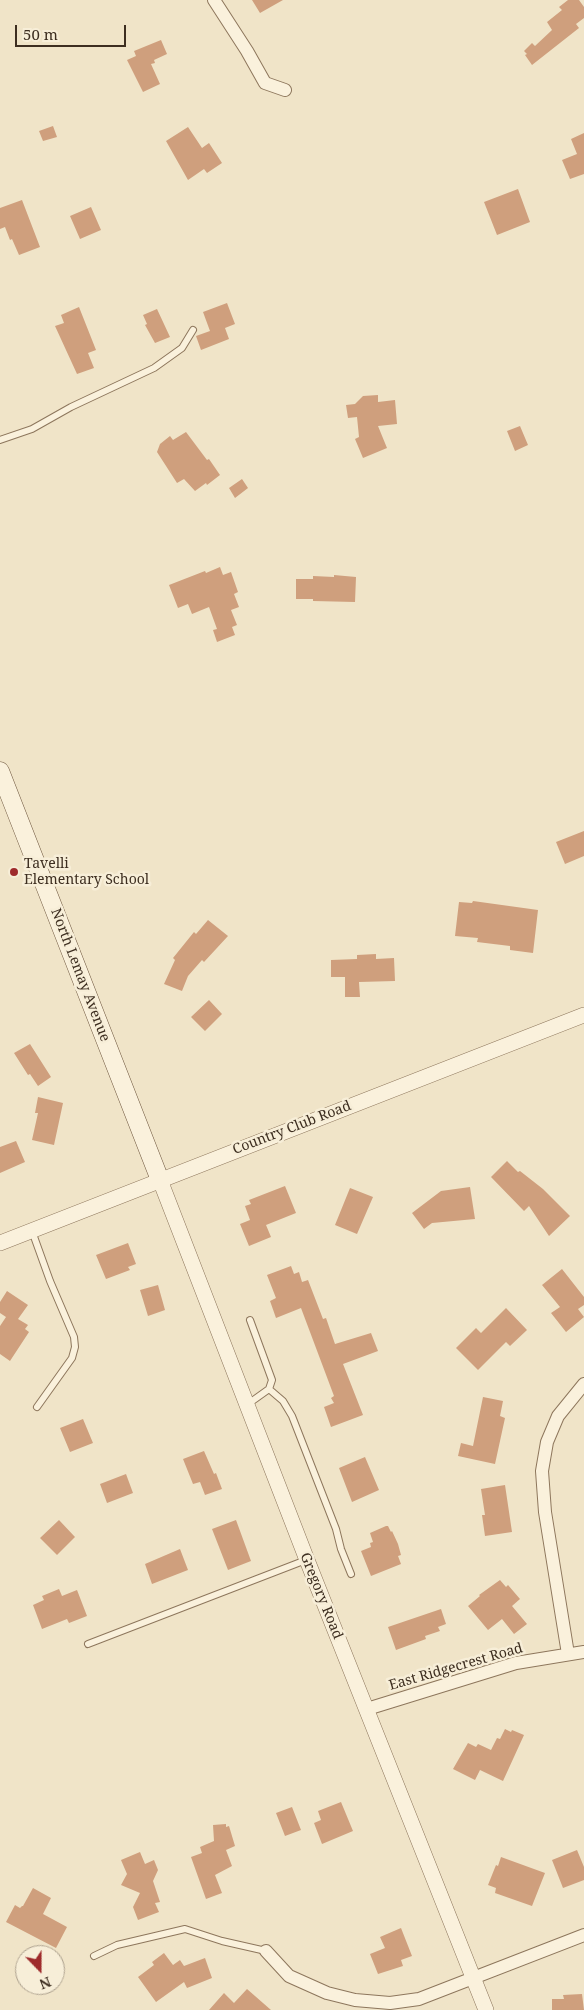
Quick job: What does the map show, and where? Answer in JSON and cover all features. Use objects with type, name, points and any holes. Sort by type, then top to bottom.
[{"type":"main road","name":"North Lemay Avenue","points":[[0,771],[160,1180]]},
{"type":"street","points":[[214,0],[265,83],[285,90]]},
{"type":"street","name":"Country Club Road","points":[[0,1242],[584,1015]]},
{"type":"street","name":"Gregory Road","points":[[160,1180],[306,1560],[486,2010]]},
{"type":"street","points":[[568,1654],[545,1512],[542,1471],[547,1442],[558,1416],[584,1384]]},
{"type":"street","name":"East Ridgecrest Road","points":[[367,1709],[516,1663],[584,1652]]},
{"type":"street","points":[[266,1951],[289,1976],[327,1993],[355,2000],[390,2003],[419,1999],[584,1935]]},
{"type":"lane","points":[[0,440],[32,430],[71,407],[154,368],[182,348],[193,330]]},
{"type":"lane","points":[[32,1230],[50,1281],[74,1337],[75,1348],[72,1358],[37,1407]]},
{"type":"lane","points":[[246,1404],[269,1389],[272,1380],[250,1320]]},
{"type":"lane","points":[[269,1389],[282,1401],[292,1416],[336,1529],[341,1549],[351,1574]]},
{"type":"lane","points":[[88,1644],[306,1560]]},
{"type":"lane","points":[[94,1956],[117,1945],[185,1928],[222,1941],[266,1951]]},
{"type":"building","points":[[252,0],[283,0],[260,13]]},
{"type":"building","points":[[568,0],[579,0],[584,7],[584,18],[576,24],[579,28],[532,65],[524,51],[532,43],[535,46],[552,30],[547,22],[562,10],[559,7]]},
{"type":"building","points":[[161,40],[167,54],[154,60],[155,63],[151,64],[160,84],[143,92],[127,60],[136,56],[134,51]]},
{"type":"building","points":[[53,126],[57,137],[43,141],[39,131]]},
{"type":"building","points":[[188,127],[202,148],[209,143],[222,163],[207,173],[204,169],[188,180],[166,141]]},
{"type":"building","points":[[584,133],[584,174],[570,179],[562,160],[577,154],[571,139]]},
{"type":"building","points":[[518,189],[530,222],[497,235],[484,202]]},
{"type":"building","points":[[22,200],[40,247],[19,255],[5,227],[0,229],[0,208]]},
{"type":"building","points":[[91,207],[101,230],[80,239],[70,216]]},
{"type":"building","points":[[227,303],[235,324],[225,328],[229,339],[201,350],[196,336],[210,331],[203,312]]},
{"type":"building","points":[[79,307],[96,350],[88,353],[94,368],[77,374],[55,326],[64,323],[61,315]]},
{"type":"building","points":[[157,309],[170,337],[155,343],[145,325],[147,324],[143,315]]},
{"type":"building","points":[[378,395],[378,402],[395,400],[397,424],[378,426],[387,448],[363,458],[355,439],[359,437],[357,417],[348,418],[346,405],[355,404],[363,396]]},
{"type":"building","points":[[520,426],[528,445],[515,451],[507,431]]},
{"type":"building","points":[[186,432],[220,475],[195,491],[184,479],[177,483],[157,452],[160,444],[170,436],[173,440]]},
{"type":"building","points":[[242,479],[248,488],[235,498],[229,488]]},
{"type":"building","points":[[220,567],[223,575],[231,572],[238,592],[234,594],[239,607],[231,610],[237,625],[232,627],[235,635],[217,642],[213,630],[217,629],[209,607],[192,614],[188,604],[178,608],[169,585]]},
{"type":"building","points":[[334,575],[356,577],[355,602],[296,599],[296,579],[313,579],[313,576],[334,577]]},
{"type":"building","points":[[584,831],[584,856],[565,864],[556,842]]},
{"type":"building","points":[[473,901],[538,910],[533,953],[510,950],[510,946],[477,942],[478,938],[455,936],[459,902],[472,903]]},
{"type":"building","points":[[208,920],[228,936],[188,976],[182,991],[164,984],[175,960],[173,958],[194,932],[196,934]]},
{"type":"building","points":[[376,954],[376,959],[394,958],[395,981],[359,982],[360,997],[345,997],[345,977],[331,977],[331,960],[357,959],[357,955]]},
{"type":"building","points":[[209,1000],[222,1014],[205,1031],[191,1017]]},
{"type":"building","points":[[30,1044],[51,1077],[38,1086],[30,1074],[28,1075],[14,1053]]},
{"type":"building","points":[[38,1097],[63,1103],[54,1145],[32,1140],[38,1113],[35,1113]]},
{"type":"building","points":[[16,1141],[25,1162],[0,1173],[0,1147]]},
{"type":"building","points":[[507,1161],[518,1172],[520,1171],[543,1189],[570,1216],[549,1236],[529,1206],[524,1211],[491,1177]]},
{"type":"building","points":[[285,1186],[296,1213],[266,1225],[271,1237],[249,1246],[240,1224],[250,1220],[245,1206],[251,1204],[249,1200]]},
{"type":"building","points":[[470,1187],[475,1219],[432,1223],[424,1229],[412,1213],[441,1191]]},
{"type":"building","points":[[350,1188],[373,1197],[357,1234],[335,1225]]},
{"type":"building","points":[[128,1243],[136,1264],[128,1267],[130,1270],[106,1279],[96,1255]]},
{"type":"building","points":[[291,1266],[294,1274],[299,1272],[302,1282],[308,1280],[323,1319],[326,1318],[335,1344],[371,1333],[378,1351],[343,1364],[363,1415],[331,1427],[324,1407],[334,1403],[331,1398],[334,1396],[301,1308],[276,1318],[270,1301],[276,1298],[267,1275]]},
{"type":"building","points":[[562,1269],[584,1297],[584,1305],[578,1309],[584,1317],[566,1332],[551,1313],[560,1307],[542,1285]]},
{"type":"building","points":[[158,1285],[165,1310],[148,1316],[140,1290]]},
{"type":"building","points":[[7,1291],[28,1305],[18,1319],[28,1325],[25,1329],[29,1332],[10,1361],[0,1354],[0,1326],[6,1317],[0,1313],[0,1302]]},
{"type":"building","points":[[506,1308],[527,1330],[510,1346],[506,1342],[478,1370],[456,1348],[476,1328],[481,1333]]},
{"type":"building","points":[[483,1397],[503,1401],[500,1416],[505,1418],[495,1464],[458,1456],[461,1443],[473,1446]]},
{"type":"building","points":[[83,1419],[93,1443],[70,1452],[60,1428]]},
{"type":"building","points":[[204,1451],[222,1489],[205,1495],[200,1482],[193,1484],[183,1459]]},
{"type":"building","points":[[365,1457],[379,1490],[352,1502],[339,1468]]},
{"type":"building","points":[[126,1474],[133,1493],[107,1503],[100,1484]]},
{"type":"building","points":[[505,1485],[512,1532],[485,1536],[482,1515],[485,1515],[481,1489]]},
{"type":"building","points":[[59,1520],[75,1537],[57,1555],[40,1538]]},
{"type":"building","points":[[236,1520],[251,1561],[228,1570],[212,1529]]},
{"type":"building","points":[[386,1526],[392,1531],[398,1544],[401,1555],[398,1556],[401,1564],[371,1576],[361,1551],[371,1547],[370,1543],[373,1542],[370,1533]]},
{"type":"building","points":[[180,1549],[188,1570],[152,1584],[145,1564]]},
{"type":"building","points":[[500,1580],[506,1587],[508,1585],[520,1599],[512,1606],[527,1624],[514,1634],[502,1619],[488,1630],[468,1606],[479,1595]]},
{"type":"building","points":[[59,1589],[62,1596],[77,1590],[87,1616],[69,1623],[67,1619],[42,1629],[33,1605],[44,1600],[42,1596]]},
{"type":"building","points":[[441,1609],[446,1624],[438,1627],[440,1631],[425,1636],[426,1639],[396,1650],[388,1627]]},
{"type":"building","points":[[505,1729],[524,1735],[503,1781],[480,1770],[475,1780],[453,1769],[468,1743],[476,1747],[478,1744],[491,1750],[497,1738],[500,1739]]},
{"type":"building","points":[[341,1802],[353,1831],[322,1844],[314,1823],[321,1820],[318,1811]]},
{"type":"building","points":[[292,1807],[301,1830],[285,1836],[276,1813]]},
{"type":"building","points":[[226,1824],[226,1827],[229,1826],[235,1846],[226,1850],[232,1866],[215,1875],[222,1893],[206,1899],[191,1857],[202,1853],[200,1847],[214,1841],[213,1825]]},
{"type":"building","points":[[577,1850],[584,1867],[584,1880],[563,1888],[552,1860]]},
{"type":"building","points":[[140,1852],[145,1864],[154,1860],[158,1870],[153,1881],[160,1902],[155,1903],[159,1912],[138,1920],[133,1907],[140,1893],[121,1885],[127,1874],[121,1860]]},
{"type":"building","points":[[501,1857],[545,1873],[532,1906],[495,1893],[496,1888],[488,1885]]},
{"type":"building","points":[[33,1888],[51,1898],[43,1914],[67,1927],[58,1945],[50,1945],[6,1922],[15,1905],[20,1908]]},
{"type":"building","points":[[401,1928],[412,1956],[401,1960],[403,1966],[378,1974],[370,1954],[385,1948],[380,1937]]},
{"type":"building","points":[[164,1953],[173,1965],[180,1960],[184,1966],[205,1958],[212,1978],[187,1988],[184,1982],[156,2002],[138,1977],[154,1965],[152,1962]]},
{"type":"building","points":[[247,1989],[271,2010],[209,2010],[224,1993],[234,2003]]},
{"type":"building","points":[[582,1994],[584,2010],[552,2010],[552,1999],[564,1999],[563,1995]]},
{"type":"place","name":"Tavelli Elementary School","points":[[14,872]]}]
